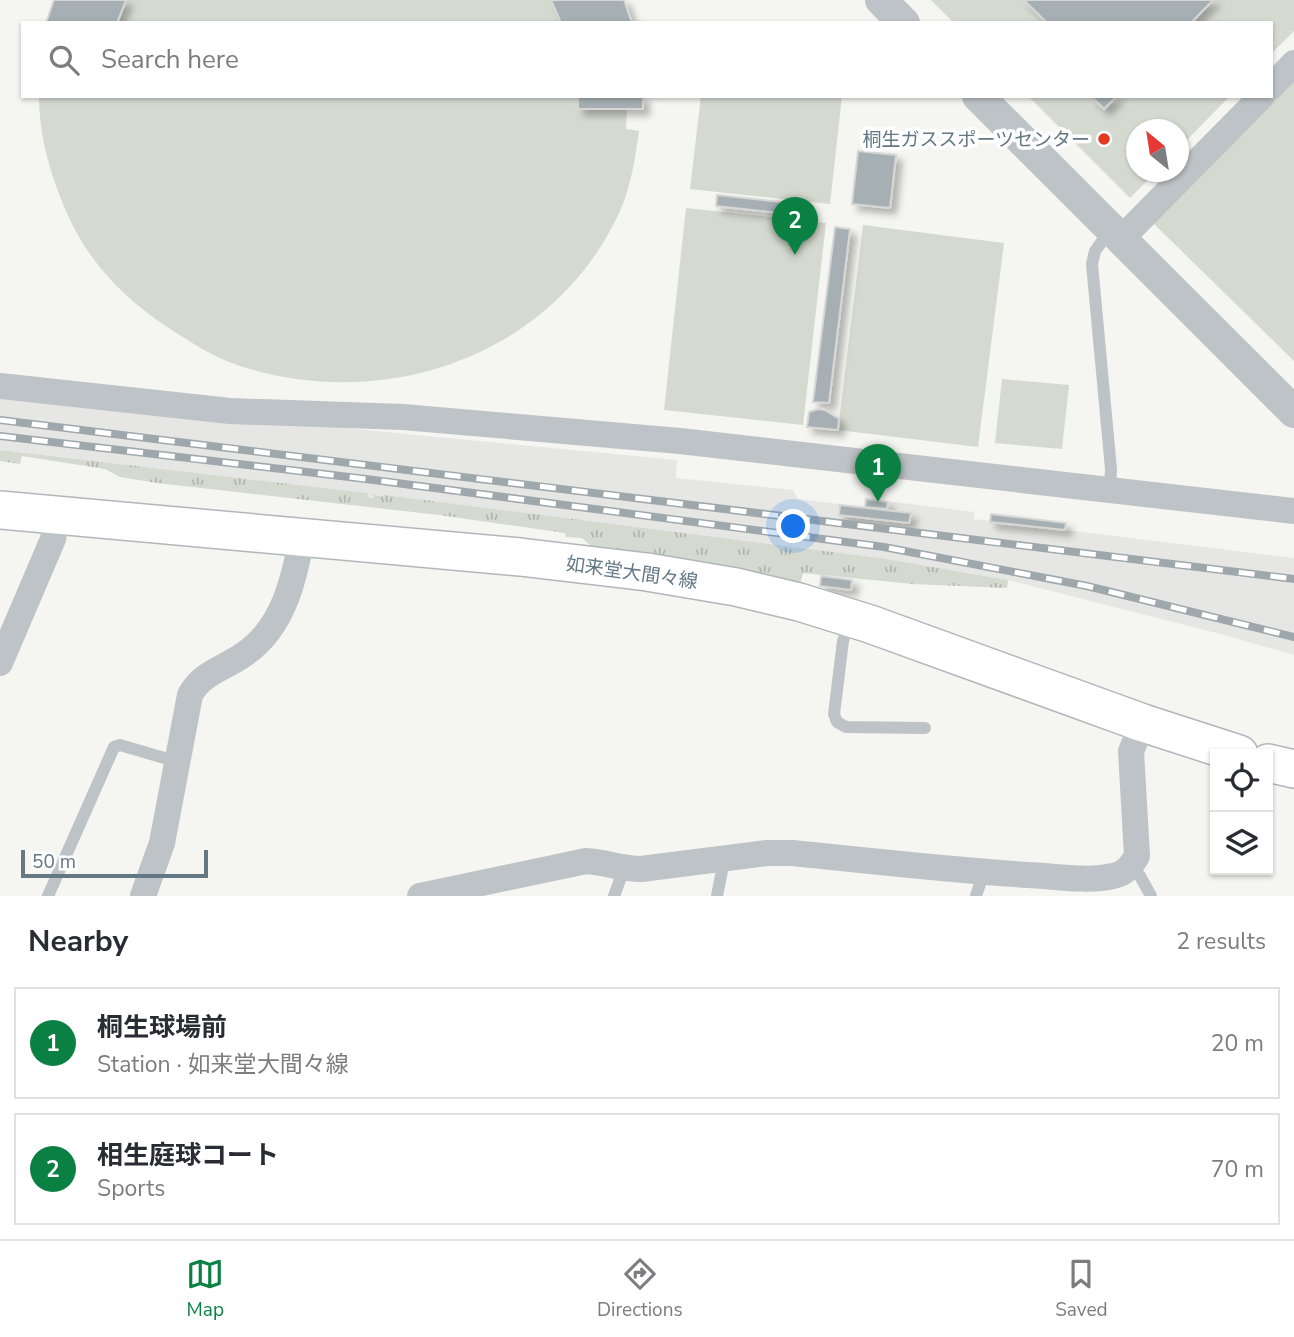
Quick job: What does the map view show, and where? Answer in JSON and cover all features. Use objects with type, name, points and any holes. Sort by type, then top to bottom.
[{"type":"main road","name":"如来堂大間々線","points":[[0,510],[464,551],[647,572],[766,593],[851,618],[1143,723],[1224,749]]},
{"type":"main road","points":[[1273,763],[1294,769]]},
{"type":"street","points":[[881,0],[902,21]]},
{"type":"street","points":[[1273,85],[1294,64]]},
{"type":"street","points":[[980,98],[1294,412]]},
{"type":"street","points":[[1116,234],[1260,98]]},
{"type":"street","points":[[0,386],[230,411],[359,414],[680,441],[1294,511]]},
{"type":"street","points":[[0,663],[53,539],[57,515]]},
{"type":"street","points":[[143,896],[162,843],[179,762],[187,703],[193,689],[205,676],[255,646],[276,621],[284,606],[302,537]]},
{"type":"street","points":[[419,896],[586,861],[606,862],[624,869],[641,869],[767,853],[793,853],[980,884],[1070,887],[1121,874],[1131,866],[1137,856],[1131,751],[1143,723]]},
{"type":"lane","points":[[1110,489],[1111,469],[1093,264],[1095,251],[1116,234]]},
{"type":"lane","points":[[851,618],[844,641],[834,714],[837,722],[846,727],[925,728]]},
{"type":"lane","points":[[48,896],[114,747],[120,745],[179,762]]},
{"type":"lane","points":[[717,896],[724,860]]},
{"type":"lane","points":[[1131,866],[1151,896]]},
{"type":"lane","points":[[614,896],[624,869]]},
{"type":"shaded area","points":[[0,398],[677,460],[676,478],[793,490],[798,499],[864,507],[866,499],[895,502],[974,512],[974,519],[1294,558],[1294,655],[1008,580],[881,558],[385,495],[367,497],[367,493],[0,450]]},
{"type":"green space","points":[[54,0],[624,0],[631,21],[47,21]]},
{"type":"green space","points":[[931,0],[1294,0],[1294,31],[1273,52],[1273,21],[952,21]]},
{"type":"green space","points":[[1294,80],[1294,361],[1153,223]]},
{"type":"green space","points":[[39,98],[643,98],[643,109],[627,109],[626,129],[639,131],[630,183],[619,213],[590,263],[552,304],[507,337],[458,361],[404,376],[349,382],[292,378],[237,365],[192,343],[132,301],[91,256],[70,219],[48,161]]},
{"type":"green space","points":[[701,98],[842,98],[830,204],[690,189]]},
{"type":"green space","name":"桐生ガススポーツセンター","points":[[1030,98],[1228,98],[1189,138],[1189,119],[1126,119],[1126,182],[1146,182],[1130,198]]},
{"type":"green space","points":[[686,208],[826,223],[803,425],[664,410]]},
{"type":"green space","points":[[863,225],[1004,243],[978,447],[838,430]]},
{"type":"green space","points":[[1002,379],[1069,385],[1062,449],[995,443]]},
{"type":"green space","points":[[0,450],[367,493],[368,497],[373,498],[374,494],[385,495],[881,558],[1008,580],[1007,588],[912,584],[803,573],[799,588],[591,549],[582,538],[566,537],[565,533],[439,515],[157,483],[120,477],[105,469],[22,456],[20,464],[0,461]]},
{"type":"building","points":[[54,0],[126,0],[118,21],[47,21]]},
{"type":"building","points":[[551,0],[624,0],[631,21],[560,21]]},
{"type":"building","points":[[1024,0],[1213,0],[1193,21],[1045,21]]},
{"type":"building","points":[[578,98],[643,98],[643,109],[578,109]]},
{"type":"building","points":[[1093,98],[1115,98],[1104,109]]},
{"type":"building","points":[[858,151],[896,155],[890,208],[852,204]]},
{"type":"building","points":[[717,195],[799,204],[798,215],[716,206]]},
{"type":"building","points":[[835,227],[850,229],[829,403],[813,402]]},
{"type":"building","points":[[825,410],[839,419],[838,430],[807,427],[809,412]]},
{"type":"building","points":[[866,499],[888,502],[887,509],[865,507]]},
{"type":"building","points":[[840,505],[911,513],[909,523],[839,515]]},
{"type":"building","points":[[991,514],[1066,523],[1065,530],[990,522]]},
{"type":"building","points":[[821,576],[852,580],[851,590],[820,586]]},
{"type":"railway","points":[[0,420],[1294,579]]},
{"type":"railway","points":[[0,436],[366,479],[884,547],[1087,586],[1294,637]]},
{"type":"place","name":"桐生ガススポーツセンター","points":[[1104,139]]},
{"type":"place","name":"相生庭球コート","points":[[795,255]]},
{"type":"place","name":"桐生球場前","points":[[878,502]]}]
